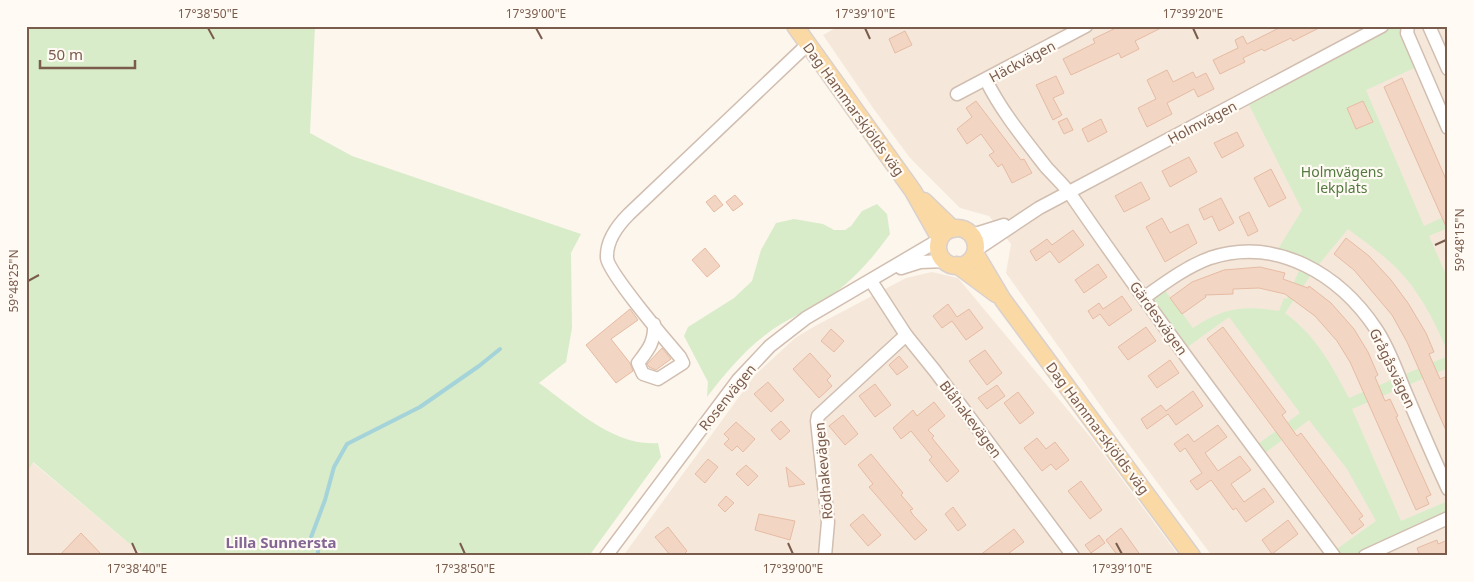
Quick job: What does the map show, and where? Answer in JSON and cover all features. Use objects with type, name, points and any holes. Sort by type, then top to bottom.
[{"type":"main road","name":"Dag Hammarskjölds väg","points":[[795,26],[913,192],[938,239],[937,247],[951,263],[982,282],[1003,300]]},
{"type":"main road","name":"Dag Hammarskjölds väg","points":[[913,192],[953,229],[966,231],[1003,300],[1192,556]]},
{"type":"main road","points":[[938,239],[953,229]]},
{"type":"main road","points":[[951,263],[967,262],[974,246]]},
{"type":"street","name":"Häckvägen","points":[[957,94],[1086,26]]},
{"type":"street","name":"Holmvägen","points":[[974,246],[1382,26]]},
{"type":"street","points":[[1408,26],[1407,33],[1448,128]]},
{"type":"street","points":[[1429,26],[1448,69]]},
{"type":"street","points":[[654,324],[612,271],[607,260],[607,251],[616,229],[629,214],[808,44]]},
{"type":"street","name":"Gärdesvägen","points":[[986,80],[1047,167],[1070,193],[1105,247],[1145,297],[1334,556]]},
{"type":"street","name":"Rosenvägen","points":[[606,556],[754,362],[793,327],[938,239]]},
{"type":"street","name":"Grågåsvägen","points":[[1145,297],[1189,267],[1223,256],[1253,252],[1275,254],[1315,270],[1349,297],[1376,329],[1393,363],[1448,489]]},
{"type":"street","name":"Rosenvägen","points":[[876,278],[920,262],[951,263]]},
{"type":"street","name":"Blåhakevägen","points":[[876,278],[906,335],[1073,556]]},
{"type":"street","name":"Rödhakevägen","points":[[825,556],[828,522],[818,416],[906,335]]},
{"type":"street","points":[[1365,556],[1448,518]]},
{"type":"shaded area","points":[[839,26],[1448,26],[1448,556],[1212,556],[1113,423],[1006,273],[1011,244],[989,216],[960,208],[910,158],[873,108],[823,35]]},
{"type":"shaded area","points":[[932,272],[958,278],[1092,439],[1179,556],[623,556],[755,375],[795,338],[906,278]]},
{"type":"shaded area","points":[[32,462],[137,550],[148,556],[26,556],[26,474]]},
{"type":"green space","points":[[26,26],[315,26],[310,133],[352,156],[581,234],[571,253],[572,328],[566,362],[539,383],[580,414],[610,432],[642,443],[658,443],[661,457],[589,556],[148,556],[137,550],[33,462],[26,474]]},
{"type":"green space","name":"Holmvägens lekplats","points":[[1382,26],[1408,26],[1421,65],[1366,90],[1424,226],[1448,215],[1448,228],[1429,236],[1448,279],[1448,353],[1431,316],[1409,282],[1400,271],[1348,229],[1315,269],[1285,313],[1306,331],[1322,351],[1349,398],[1448,356],[1448,368],[1352,409],[1401,521],[1448,501],[1448,518],[1365,556],[1334,556],[1331,553],[1376,521],[1347,469],[1309,420],[1261,456],[1254,447],[1300,413],[1229,317],[1182,351],[1145,297],[1161,285],[1193,328],[1224,312],[1244,308],[1279,311],[1284,298],[1287,299],[1302,263],[1275,254],[1302,210],[1246,99]]},
{"type":"green space","points":[[877,204],[887,214],[890,234],[865,265],[836,292],[782,324],[756,343],[734,365],[707,397],[708,382],[684,336],[688,327],[734,298],[752,281],[761,250],[776,223],[794,219],[823,224],[834,230],[845,230],[851,226],[862,211]]},
{"type":"building","points":[[1120,26],[1165,26],[1135,41],[1139,49],[1121,58],[1119,53],[1071,75],[1063,59],[1095,43],[1093,39]]},
{"type":"building","points":[[1283,26],[1323,26],[1293,41],[1291,38],[1264,51],[1262,49],[1243,58],[1245,62],[1220,74],[1213,60],[1238,48],[1235,40],[1243,36],[1247,44]]},
{"type":"building","points":[[905,31],[912,45],[895,53],[889,39]]},
{"type":"building","points":[[1167,70],[1173,82],[1193,72],[1196,78],[1206,73],[1214,89],[1198,97],[1194,89],[1167,103],[1172,114],[1147,127],[1138,108],[1156,99],[1147,80]]},
{"type":"building","points":[[1056,76],[1064,93],[1053,98],[1062,115],[1053,120],[1036,85]]},
{"type":"building","points":[[1402,78],[1448,184],[1448,231],[1384,87]]},
{"type":"building","points":[[976,101],[1021,160],[1024,159],[1032,173],[1012,183],[1002,164],[998,167],[989,155],[994,152],[981,134],[967,144],[957,129],[972,117],[966,108]]},
{"type":"building","points":[[1363,101],[1373,122],[1356,129],[1347,108]]},
{"type":"building","points":[[1067,118],[1073,130],[1064,134],[1058,122]]},
{"type":"building","points":[[1101,119],[1107,132],[1088,142],[1082,129]]},
{"type":"building","points":[[1237,132],[1244,146],[1222,158],[1214,143]]},
{"type":"building","points":[[1189,157],[1197,172],[1170,187],[1162,171]]},
{"type":"building","points":[[1271,169],[1286,198],[1269,207],[1254,178]]},
{"type":"building","points":[[1141,182],[1150,199],[1124,212],[1115,196]]},
{"type":"building","points":[[715,195],[723,205],[714,212],[706,202]]},
{"type":"building","points":[[735,195],[743,204],[733,211],[726,202]]},
{"type":"building","points":[[1221,198],[1234,223],[1219,231],[1212,216],[1204,220],[1199,209]]},
{"type":"building","points":[[1249,212],[1258,231],[1248,236],[1239,217]]},
{"type":"building","points":[[1162,218],[1170,233],[1188,224],[1197,243],[1165,262],[1146,227]]},
{"type":"building","points":[[1073,230],[1084,245],[1059,263],[1050,251],[1036,261],[1030,251],[1047,239],[1052,245]]},
{"type":"building","points":[[1346,238],[1369,256],[1391,280],[1408,303],[1426,333],[1434,352],[1429,354],[1440,379],[1445,377],[1448,383],[1448,435],[1407,342],[1392,315],[1354,270],[1334,254]]},
{"type":"building","points":[[705,248],[720,266],[707,277],[692,260]]},
{"type":"building","points":[[1098,264],[1107,277],[1084,293],[1075,280]]},
{"type":"building","points":[[1260,267],[1285,273],[1283,279],[1308,288],[1309,286],[1331,303],[1354,329],[1368,352],[1378,375],[1375,377],[1385,401],[1390,399],[1398,416],[1396,417],[1431,495],[1426,497],[1429,504],[1416,510],[1350,362],[1337,341],[1315,316],[1285,294],[1259,288],[1233,289],[1233,294],[1205,295],[1206,297],[1182,314],[1170,298],[1192,282],[1224,270]]},
{"type":"building","points":[[1122,296],[1132,310],[1109,326],[1100,314],[1093,319],[1088,311],[1099,303],[1103,309]]},
{"type":"building","points":[[948,304],[957,317],[969,309],[983,328],[966,340],[952,321],[942,328],[933,316]]},
{"type":"building","points":[[630,309],[638,320],[611,339],[630,363],[633,371],[616,383],[586,345]]},
{"type":"building","points":[[1146,327],[1156,341],[1128,360],[1118,347]]},
{"type":"building","points":[[1223,327],[1286,412],[1282,415],[1297,436],[1301,433],[1363,516],[1359,519],[1364,525],[1352,534],[1207,339]]},
{"type":"building","points":[[831,329],[844,341],[834,352],[821,341]]},
{"type":"building","points":[[662,348],[671,359],[656,370],[649,367],[647,364]]},
{"type":"building","points":[[985,350],[1002,373],[987,385],[969,361]]},
{"type":"building","points":[[810,353],[831,376],[827,380],[832,386],[819,398],[793,369]]},
{"type":"building","points":[[899,356],[908,367],[897,375],[889,365]]},
{"type":"building","points":[[1170,360],[1179,373],[1157,388],[1148,376]]},
{"type":"building","points":[[768,382],[784,400],[771,412],[754,394]]},
{"type":"building","points":[[875,384],[891,405],[875,417],[859,396]]},
{"type":"building","points":[[997,385],[1005,396],[987,409],[978,398]]},
{"type":"building","points":[[1193,391],[1203,406],[1176,425],[1168,414],[1147,429],[1141,419],[1161,405],[1166,411]]},
{"type":"building","points":[[1018,392],[1034,413],[1020,424],[1004,403]]},
{"type":"building","points":[[934,402],[945,416],[928,430],[934,436],[932,438],[959,471],[947,482],[929,460],[932,457],[911,431],[901,439],[893,428],[913,410],[917,416]]},
{"type":"building","points":[[843,415],[858,434],[845,445],[829,426]]},
{"type":"building","points":[[781,421],[790,431],[780,440],[771,430]]},
{"type":"building","points":[[736,422],[755,439],[743,452],[737,446],[732,451],[724,444],[729,439],[724,434]]},
{"type":"building","points":[[1218,425],[1227,437],[1205,453],[1218,471],[1240,456],[1251,470],[1231,484],[1244,502],[1264,488],[1274,502],[1246,522],[1236,508],[1233,510],[1211,480],[1197,490],[1190,481],[1202,473],[1185,448],[1180,452],[1174,444],[1188,434],[1194,442]]},
{"type":"building","points":[[1037,438],[1046,449],[1055,442],[1069,460],[1056,470],[1051,464],[1042,471],[1024,448]]},
{"type":"building","points":[[871,454],[903,493],[901,495],[913,509],[910,510],[913,515],[927,530],[915,540],[869,487],[873,484],[858,465]]},
{"type":"building","points":[[708,459],[718,467],[705,483],[695,474]]},
{"type":"building","points":[[746,465],[758,476],[748,486],[736,474]]},
{"type":"building","points":[[786,467],[805,484],[789,487]]},
{"type":"building","points":[[1081,481],[1102,510],[1090,519],[1068,491]]},
{"type":"building","points":[[726,496],[734,503],[725,512],[718,505]]},
{"type":"building","points":[[953,507],[966,525],[958,531],[945,514]]},
{"type":"building","points":[[759,514],[795,521],[790,540],[755,530]]},
{"type":"building","points":[[863,514],[881,535],[868,546],[850,525]]},
{"type":"building","points":[[1288,520],[1298,534],[1272,554],[1262,540]]},
{"type":"building","points":[[668,527],[687,551],[682,556],[671,556],[655,537]]},
{"type":"building","points":[[1121,528],[1141,556],[1118,556],[1106,540]]},
{"type":"building","points":[[1014,529],[1024,542],[1005,556],[979,556]]},
{"type":"building","points":[[81,533],[103,556],[59,556]]},
{"type":"building","points":[[1099,535],[1105,543],[1091,553],[1085,545]]},
{"type":"building","points":[[1437,540],[1438,544],[1448,540],[1448,556],[1420,556],[1417,548]]},
{"type":"waterway","points":[[310,540],[325,500],[334,467],[347,444],[420,407],[500,349]]},
{"type":"waterway","points":[[318,548],[318,556]]},
{"type":"district","name":"Lilla Sunnersta","points":[[281,542]]}]
